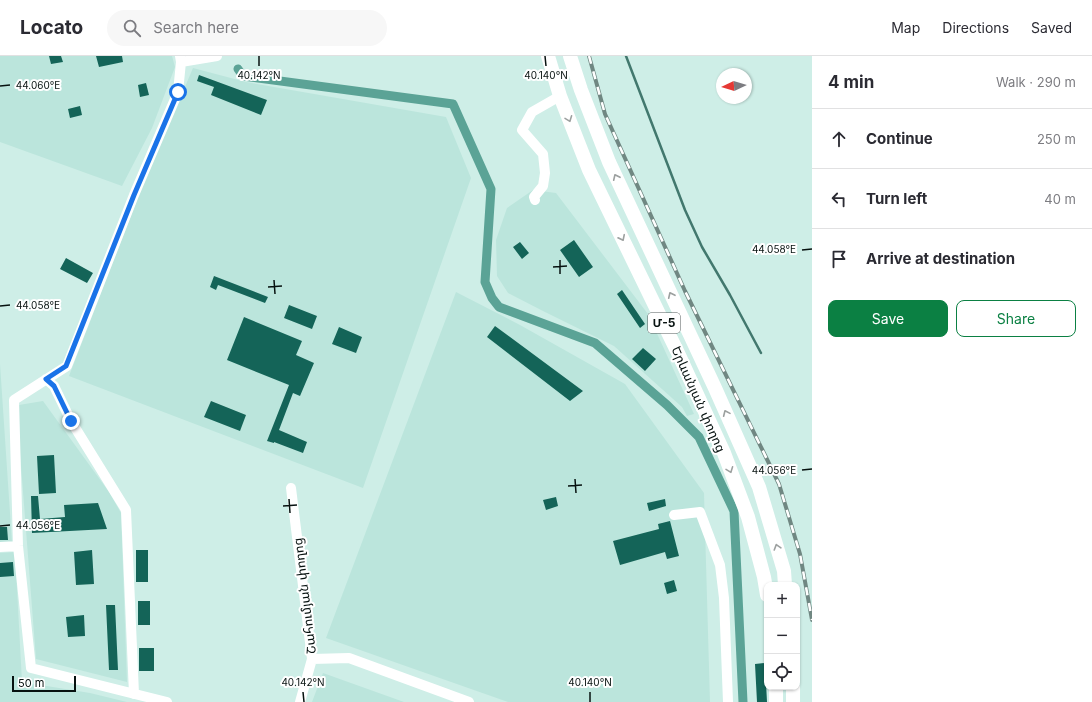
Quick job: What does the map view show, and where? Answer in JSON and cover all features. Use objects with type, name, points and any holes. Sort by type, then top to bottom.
[{"type":"highway","name":"Երևանյան փողոց","points":[[548,56],[560,96],[589,170],[678,353],[724,453],[748,517],[765,582]]},
{"type":"highway","name":"Երևանյան փողոց","points":[[570,56],[581,90],[610,162],[715,388],[759,487],[784,571],[785,582]]},
{"type":"highway","points":[[776,690],[776,702]]},
{"type":"highway","points":[[793,690],[793,702]]},
{"type":"street","points":[[167,702],[31,668],[18,546],[14,400],[66,366],[134,195],[178,92],[181,59],[217,56]]},
{"type":"street","points":[[535,200],[534,197],[543,186],[545,173],[543,154],[522,130],[532,112],[560,96]]},
{"type":"street","points":[[46,379],[54,386],[71,421],[126,510],[134,694]]},
{"type":"street","name":"Շահումյան փողոց","points":[[291,488],[312,659],[300,702]]},
{"type":"street","points":[[674,515],[700,512],[720,565],[724,598],[728,702]]},
{"type":"street","points":[[0,547],[18,546]]},
{"type":"street","points":[[312,659],[349,658],[469,702]]},
{"type":"shaded area","points":[[0,56],[172,56],[175,67],[152,128],[122,186],[0,142]]},
{"type":"shaded area","points":[[193,68],[246,82],[446,117],[471,178],[363,488],[69,376],[141,190]]},
{"type":"shaded area","points":[[533,190],[556,193],[648,314],[694,414],[687,416],[682,407],[614,346],[508,293],[497,276],[496,240],[507,208]]},
{"type":"shaded area","points":[[456,292],[520,325],[625,384],[704,493],[710,702],[508,702],[326,638]]},
{"type":"shaded area","points":[[0,364],[12,543],[0,544]]},
{"type":"shaded area","points":[[43,401],[109,492],[121,513],[127,682],[36,659],[19,440],[19,405]]},
{"type":"shaded area","points":[[15,552],[22,682],[90,693],[127,702],[0,702],[0,553]]},
{"type":"shaded area","points":[[323,673],[404,702],[312,702]]},
{"type":"building","points":[[49,56],[61,56],[63,62],[51,64]]},
{"type":"building","points":[[96,56],[122,56],[123,62],[99,67]]},
{"type":"building","points":[[199,75],[267,100],[261,115],[211,95],[214,87],[197,81]]},
{"type":"building","points":[[146,83],[149,95],[140,97],[138,85]]},
{"type":"building","points":[[80,106],[82,115],[70,118],[68,109]]},
{"type":"building","points":[[574,240],[593,267],[579,277],[560,250]]},
{"type":"building","points":[[520,242],[529,253],[522,259],[513,247]]},
{"type":"building","points":[[66,258],[93,273],[87,283],[60,269]]},
{"type":"building","points":[[214,276],[268,297],[265,303],[218,285],[216,290],[210,287]]},
{"type":"building","points":[[622,290],[645,324],[640,328],[617,294]]},
{"type":"building","points":[[289,305],[317,316],[312,329],[284,318]]},
{"type":"building","points":[[244,317],[302,341],[296,355],[314,363],[300,396],[293,393],[279,430],[307,442],[303,453],[274,442],[267,441],[289,385],[227,360]]},
{"type":"building","points":[[495,326],[583,391],[570,401],[487,337]]},
{"type":"building","points":[[339,327],[362,337],[356,353],[332,344]]},
{"type":"building","points":[[643,348],[656,359],[645,371],[632,359]]},
{"type":"building","points":[[211,401],[246,415],[240,431],[204,417]]},
{"type":"building","points":[[54,455],[56,493],[39,494],[37,456]]},
{"type":"building","points":[[31,496],[38,496],[40,519],[65,517],[64,505],[98,503],[107,529],[32,533]]},
{"type":"building","points":[[556,497],[558,506],[546,510],[543,500]]},
{"type":"building","points":[[665,499],[666,506],[649,511],[647,503]]},
{"type":"building","points":[[670,521],[679,556],[667,559],[665,552],[620,565],[613,541],[659,529],[658,524]]},
{"type":"building","points":[[0,527],[7,527],[8,540],[0,540]]},
{"type":"building","points":[[92,550],[94,584],[76,585],[74,552]]},
{"type":"building","points":[[136,550],[148,550],[148,582],[136,582]]},
{"type":"building","points":[[13,562],[14,576],[0,577],[0,563]]},
{"type":"building","points":[[674,580],[677,591],[667,594],[664,583]]},
{"type":"building","points":[[138,601],[150,601],[150,625],[138,625]]},
{"type":"building","points":[[106,605],[115,605],[118,670],[109,670]]},
{"type":"building","points":[[84,615],[85,636],[68,637],[66,617]]},
{"type":"building","points":[[139,648],[154,648],[154,671],[139,671]]},
{"type":"building","points":[[764,663],[764,690],[766,690],[767,702],[757,702],[755,664]]},
{"type":"waterway","points":[[626,56],[685,210],[702,247],[761,353]]},
{"type":"waterway","points":[[238,69],[243,76],[453,104],[491,189],[485,282],[492,298],[499,307],[595,343],[667,405],[699,437],[734,511],[743,702]]},
{"type":"railway","points":[[589,56],[605,114],[685,291],[779,484],[800,554],[812,620]]},
{"type":"route","points":[[71,421],[54,386],[46,379],[66,366],[134,195],[178,92]]}]
